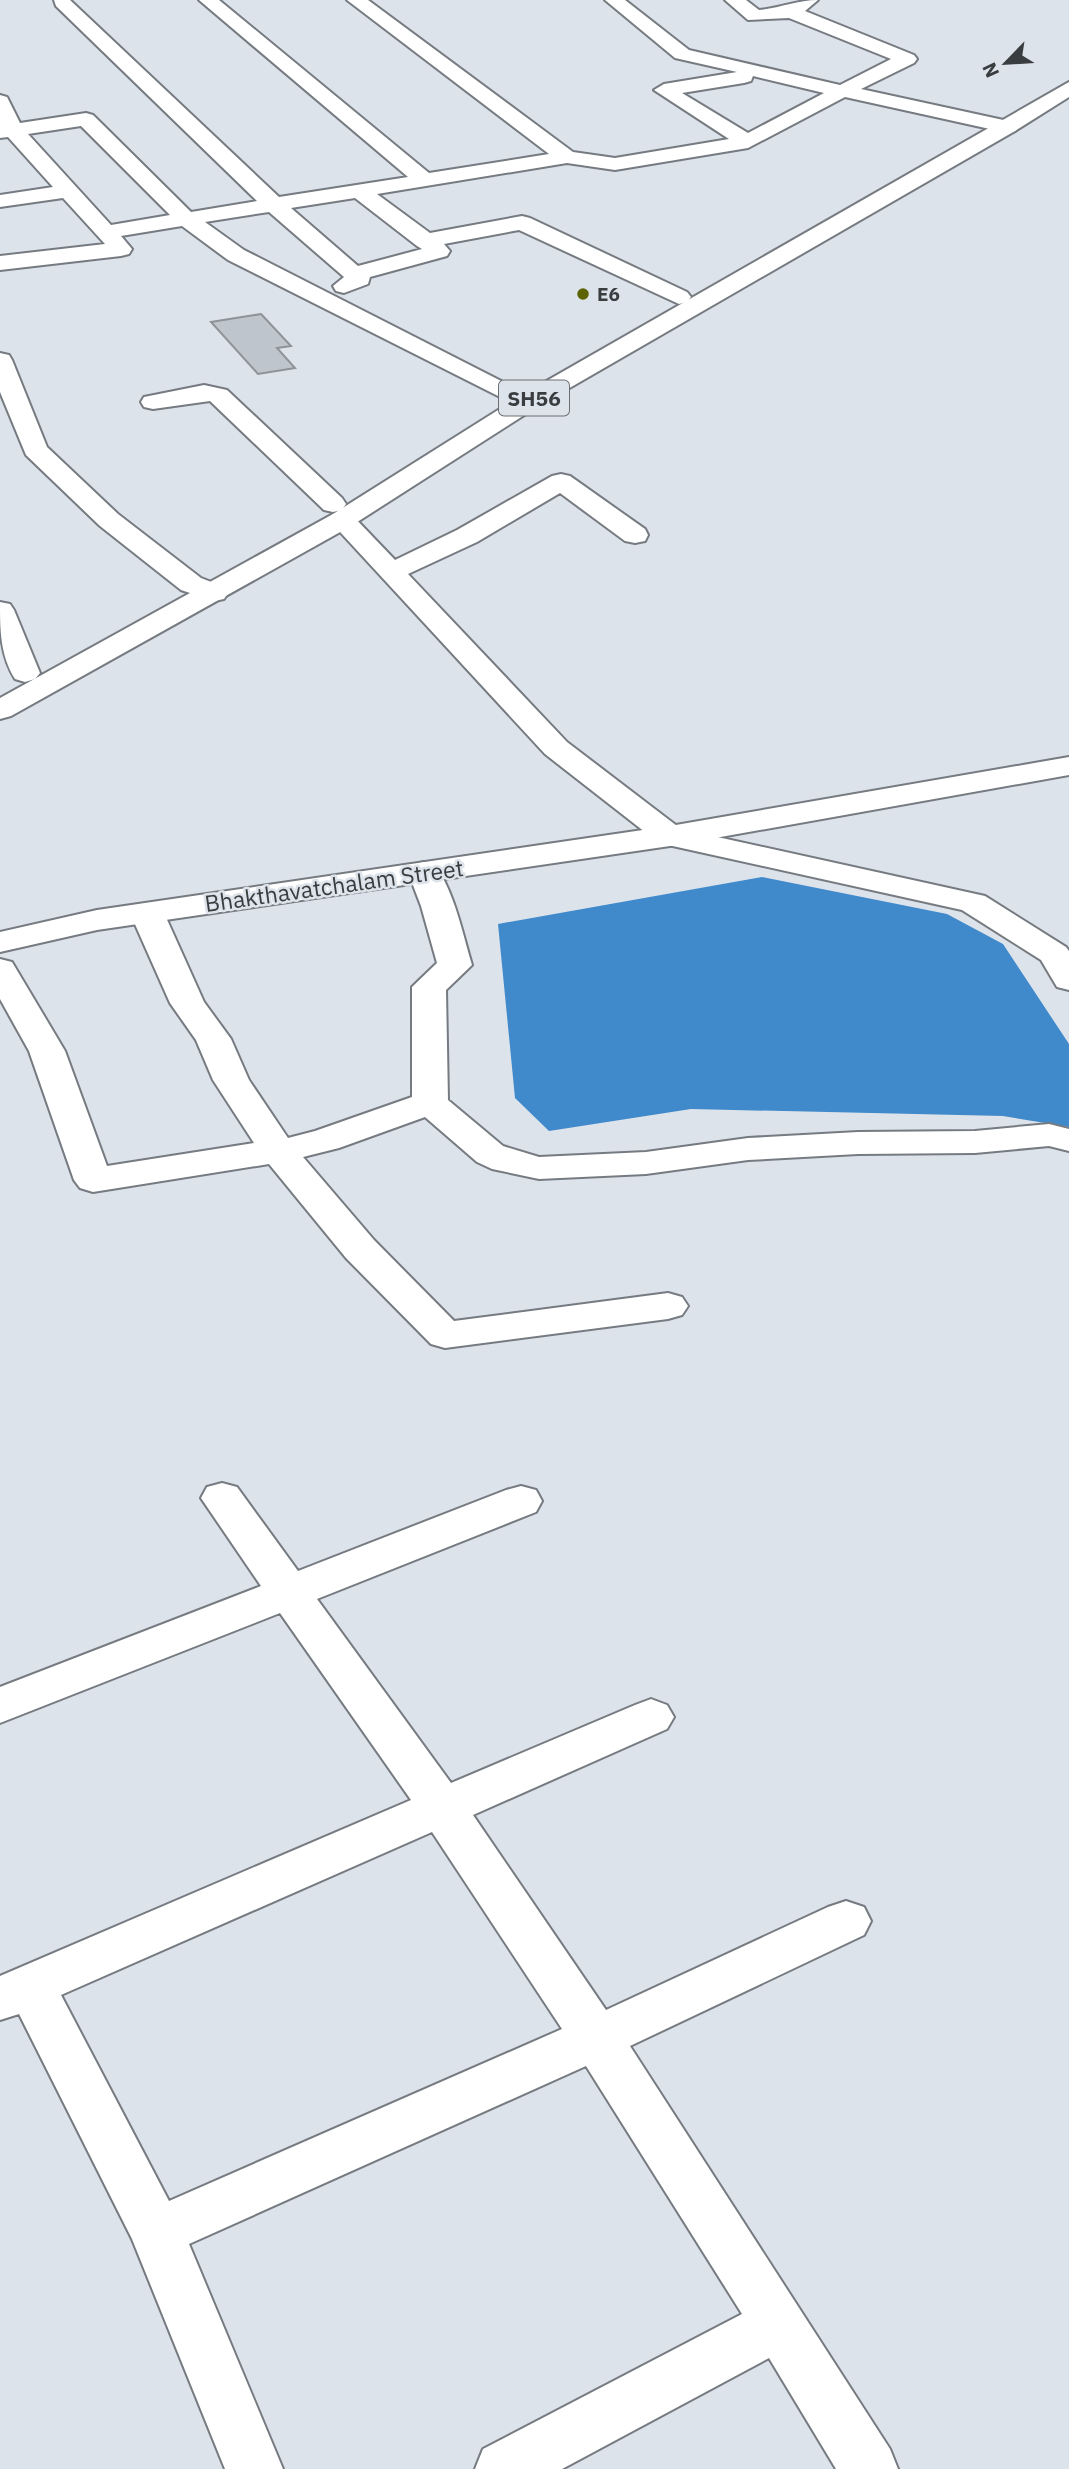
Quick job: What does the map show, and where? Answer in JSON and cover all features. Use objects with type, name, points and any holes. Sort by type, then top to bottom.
[{"type":"street","points":[[208,0],[425,180]]},
{"type":"street","points":[[356,0],[567,157]]},
{"type":"street","points":[[614,0],[682,54],[998,125]]},
{"type":"street","points":[[734,0],[755,16],[791,12],[809,0]]},
{"type":"street","points":[[62,2],[274,205],[360,279],[320,296]]},
{"type":"street","points":[[106,232],[567,157],[615,164],[748,142],[907,59],[791,12]]},
{"type":"street","name":"SH56","points":[[0,710],[202,589],[531,400],[998,125],[1069,70]]},
{"type":"street","points":[[748,142],[664,90],[765,74]]},
{"type":"street","name":"SH56","points":[[337,512],[508,394],[679,297],[998,125],[1064,94]]},
{"type":"street","points":[[0,101],[7,131],[121,248],[0,263]]},
{"type":"street","points":[[7,131],[86,119],[186,219],[236,256],[320,296],[508,394]]},
{"type":"street","points":[[0,201],[68,191]]},
{"type":"street","points":[[354,274],[439,251],[359,191]]},
{"type":"street","points":[[425,241],[558,217]]},
{"type":"street","points":[[523,223],[679,297]]},
{"type":"street","points":[[0,360],[35,450],[108,520],[202,589]]},
{"type":"street","points":[[153,402],[204,392],[218,395],[337,512],[556,748],[670,836],[973,903],[1064,963]]},
{"type":"street","points":[[391,572],[467,536],[561,482],[635,535]]},
{"type":"street","name":"SH56","points":[[0,686],[202,589]]},
{"type":"street","points":[[0,610],[25,673]]},
{"type":"street","name":"Bhakthavatchalam Street","points":[[0,942],[97,920],[670,836],[1069,766]]},
{"type":"street","points":[[424,872],[438,906],[455,965],[429,987],[430,1102],[490,1154],[505,1161],[539,1168],[646,1163],[748,1149],[975,1142],[1049,1135],[1069,1140]]},
{"type":"street","points":[[147,912],[187,1003],[212,1039],[231,1080],[278,1151],[360,1249],[445,1335],[668,1306]]},
{"type":"street","points":[[0,969],[47,1051],[93,1180],[278,1151],[326,1140],[430,1102]]},
{"type":"street","points":[[222,1499],[442,1808],[596,2038],[869,2469]]},
{"type":"street","points":[[0,1706],[522,1501]]},
{"type":"street","points":[[254,2469],[157,2232],[15,1992],[651,1717]]},
{"type":"street","points":[[157,2232],[596,2038],[846,1921]]},
{"type":"street","points":[[504,2469],[779,2323]]},
{"type":"water","points":[[762,877],[947,914],[1003,944],[1069,1044],[1069,1127],[1003,1116],[691,1109],[549,1131],[515,1098],[498,924]]},
{"type":"building","points":[[261,314],[291,346],[277,348],[295,368],[258,374],[211,322]]},
{"type":"place","name":"E6","points":[[583,294]]}]
